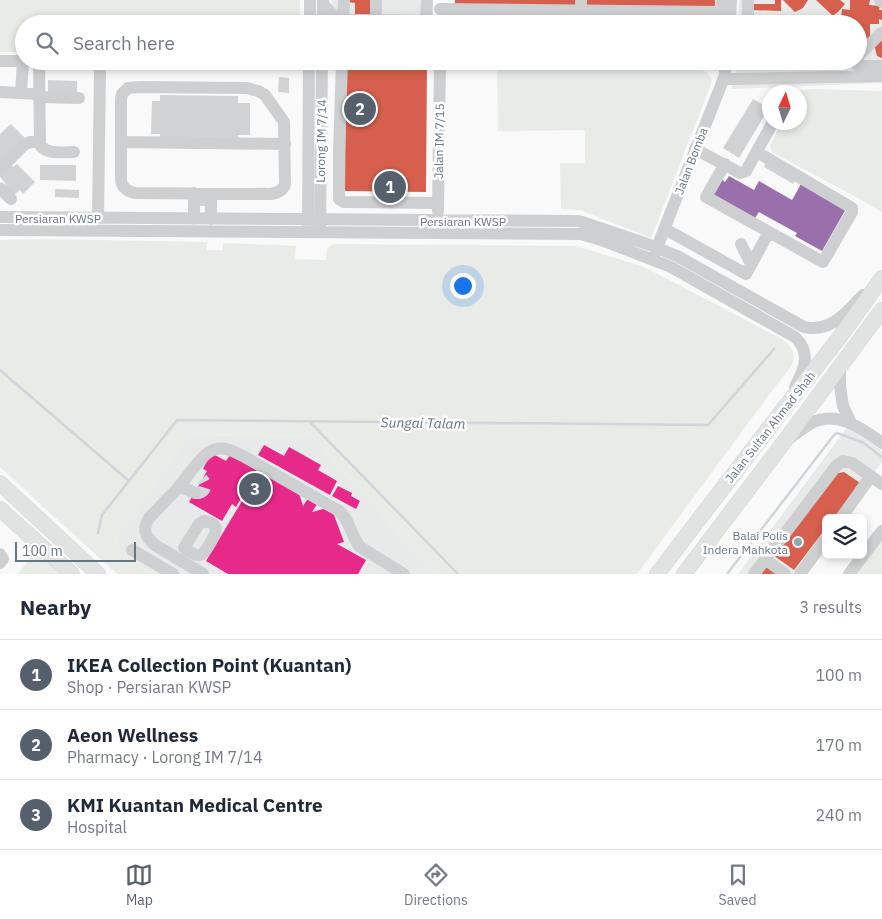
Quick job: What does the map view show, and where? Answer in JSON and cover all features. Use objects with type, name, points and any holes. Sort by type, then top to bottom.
[{"type":"main road","name":"Jalan Sultan Ahmad Shah","points":[[657,574],[839,338],[882,277]]},
{"type":"main road","points":[[864,304],[862,313],[865,318],[869,319],[879,314]]},
{"type":"main road","name":"Jalan Sultan Ahmad Shah","points":[[684,574],[879,314]]},
{"type":"main road","points":[[839,338],[853,340],[854,349]]},
{"type":"main road","points":[[0,483],[98,574]]},
{"type":"main road","points":[[0,509],[72,574]]},
{"type":"street","points":[[310,0],[310,15]]},
{"type":"street","points":[[341,15],[344,0]]},
{"type":"street","points":[[376,0],[376,15]]},
{"type":"street","points":[[426,0],[426,15]]},
{"type":"street","points":[[730,0],[730,15]]},
{"type":"street","points":[[748,0],[748,15]]},
{"type":"street","points":[[440,14],[721,12]]},
{"type":"street","points":[[867,47],[881,33]]},
{"type":"street","points":[[0,61],[15,61]]},
{"type":"street","points":[[867,66],[882,66]]},
{"type":"street","points":[[22,93],[23,70]]},
{"type":"street","points":[[38,70],[39,142],[42,148],[47,151],[74,152]]},
{"type":"street","points":[[100,70],[106,222]]},
{"type":"street","name":"Lorong IM 7/14","points":[[310,70],[314,226]]},
{"type":"street","name":"Lorong IM 7/14","points":[[314,226],[321,158],[322,70]]},
{"type":"street","points":[[342,70],[338,197],[340,200],[344,202],[438,203]]},
{"type":"street","name":"Jalan IM 7/15","points":[[426,234],[438,203],[440,70]]},
{"type":"street","name":"Jalan Bomba","points":[[654,254],[725,70]]},
{"type":"street","points":[[723,79],[882,76]]},
{"type":"street","points":[[128,88],[247,88],[258,91],[265,96],[284,122],[285,184],[282,191],[271,194],[135,192],[127,190],[124,188],[121,180],[121,142],[121,99],[122,94],[128,88]]},
{"type":"street","points":[[0,92],[79,98]]},
{"type":"street","points":[[696,149],[740,173],[746,172],[769,130]]},
{"type":"street","points":[[0,169],[24,145],[30,142],[39,142]]},
{"type":"street","points":[[121,142],[285,144]]},
{"type":"street","points":[[321,158],[339,147]]},
{"type":"street","points":[[724,164],[706,197],[823,262],[852,212],[852,208],[757,152]]},
{"type":"street","points":[[0,188],[11,199]]},
{"type":"street","points":[[194,193],[194,219]]},
{"type":"street","points":[[211,194],[211,219]]},
{"type":"street","name":"Persiaran KWSP","points":[[0,217],[106,222],[314,226],[432,221],[582,222],[654,254],[683,274],[791,334],[799,341],[805,354],[804,367],[782,411]]},
{"type":"street","name":"Persiaran KWSP","points":[[0,230],[106,222],[211,219],[426,234],[581,234],[654,254],[682,259],[799,325],[809,328],[826,326],[838,320],[882,277]]},
{"type":"street","points":[[664,229],[746,274],[769,232]]},
{"type":"street","points":[[741,244],[752,264]]},
{"type":"street","points":[[840,367],[843,406],[851,423]]},
{"type":"street","points":[[784,442],[811,423],[823,419],[838,419],[851,423],[882,443]]},
{"type":"street","points":[[870,434],[882,429]]},
{"type":"street","points":[[203,574],[181,553],[164,551],[149,540],[146,535],[145,524],[179,486],[197,475],[208,452],[223,448],[235,451],[339,511],[344,515],[356,543],[397,572]]},
{"type":"street","points":[[754,574],[837,465],[843,461],[852,463],[882,484]]},
{"type":"street","points":[[844,514],[871,476]]},
{"type":"street","points":[[179,486],[195,492]]},
{"type":"street","points":[[849,574],[882,530]]},
{"type":"street","points":[[800,574],[822,544]]},
{"type":"street","points":[[132,550],[172,574]]},
{"type":"street","points":[[156,564],[164,551]]},
{"type":"street","points":[[0,554],[3,559],[0,563]]},
{"type":"street","points":[[765,560],[785,574]]},
{"type":"shaded area","points":[[0,0],[300,0],[300,15],[15,15],[15,52],[0,52]]},
{"type":"shaded area","points":[[332,0],[433,0],[433,15],[331,15]]},
{"type":"shaded area","points":[[739,0],[882,0],[882,83],[807,86],[762,85],[762,88],[731,89],[736,77],[736,70],[867,70],[867,15],[738,15]]},
{"type":"shaded area","points":[[497,70],[702,70],[712,79],[651,238],[580,210],[561,209],[560,163],[585,163],[585,130],[498,131]]},
{"type":"shaded area","points":[[807,89],[882,91],[882,212],[772,152],[770,146],[778,130],[807,130]]},
{"type":"shaded area","points":[[0,240],[207,242],[207,250],[223,250],[223,243],[296,246],[295,259],[326,260],[327,248],[334,244],[576,246],[650,270],[782,339],[793,351],[794,359],[791,367],[637,574],[434,574],[313,437],[189,435],[115,540],[125,557],[154,574],[117,574],[0,467]]},
{"type":"shaded area","points":[[848,426],[882,451],[882,462],[844,514],[822,514],[822,543],[799,574],[738,574]]},
{"type":"shaded area","points":[[189,435],[313,437],[434,574],[154,574],[125,557],[115,540]]},
{"type":"shaded area","points":[[882,539],[882,574],[856,574]]},
{"type":"shaded area","points":[[35,552],[58,571],[59,574],[18,574]]},
{"type":"building: Shops","points":[[347,0],[374,0],[374,14],[355,14],[355,3],[347,2]]},
{"type":"building: Shops","points":[[455,0],[576,0],[576,10],[455,8]]},
{"type":"building: Shops","points":[[583,0],[715,0],[715,7],[583,6]]},
{"type":"building: Shops","points":[[775,0],[781,0],[781,11],[751,10],[751,4],[775,4]]},
{"type":"building: Shops","points":[[783,0],[808,0],[803,8],[795,12]]},
{"type":"building: Shops","points":[[816,0],[840,0],[845,4],[832,15]]},
{"type":"building: Shops","points":[[850,0],[870,0],[869,5],[880,6],[879,10],[882,10],[882,20],[879,19],[879,24],[870,24],[870,38],[867,40],[867,15],[841,15],[842,9],[850,10]]},
{"type":"building: Shops","points":[[452,14],[514,15],[451,15]]},
{"type":"building: Shops","points":[[882,36],[882,58],[877,56],[874,44]]},
{"type":"building: Shops","points":[[346,70],[427,70],[426,192],[345,191]]},
{"type":"building: Shops","points":[[844,472],[860,483],[837,514],[822,514],[822,533],[794,570],[773,555],[833,474]]},
{"type":"building: Shops","points":[[766,566],[777,574],[760,574]]},
{"type":"building: Offices","points":[[729,176],[754,190],[759,181],[792,200],[801,184],[846,209],[822,251],[795,236],[797,233],[759,212],[755,218],[713,194],[721,179],[725,182]]},
{"type":"building: Health","points":[[264,445],[284,456],[289,447],[321,465],[318,470],[337,481],[330,495],[258,455]]},
{"type":"building: Health","points":[[211,453],[226,461],[230,455],[257,470],[236,507],[232,504],[222,521],[189,502],[207,471],[203,469]]},
{"type":"building: Health","points":[[264,473],[297,487],[303,506],[309,497],[318,503],[312,512],[331,507],[344,542],[337,544],[366,560],[358,574],[228,574],[206,561],[251,486],[255,488]]},
{"type":"building: Health","points":[[338,486],[352,493],[351,496],[360,501],[356,509],[332,496]]},
{"type":"building: Other","points":[[279,77],[289,78],[289,93],[278,92]]},
{"type":"building: Other","points":[[48,80],[77,81],[77,96],[48,93]]},
{"type":"building: Other","points":[[160,95],[238,96],[238,103],[250,103],[250,135],[238,135],[238,143],[160,142],[160,134],[151,134],[152,101],[160,101]]},
{"type":"building: Other","points":[[753,99],[762,104],[762,120],[739,158],[723,148]]},
{"type":"building: Other","points":[[11,124],[25,138],[0,162],[0,134]]},
{"type":"building: Other","points":[[767,160],[797,178],[793,184],[764,167]]},
{"type":"building: Other","points":[[9,163],[13,167],[17,164],[35,182],[23,194],[20,190],[12,197],[3,188],[6,184],[0,177],[0,172]]},
{"type":"building: Other","points":[[40,165],[76,165],[76,181],[40,180]]},
{"type":"building: Other","points":[[55,189],[79,190],[79,198],[55,197]]},
{"type":"building: Other","points":[[198,197],[207,197],[207,206],[198,206]]},
{"type":"waterway","name":"Sungai Talam","points":[[98,533],[102,515],[177,420],[708,425],[774,349]]},
{"type":"waterway","points":[[0,370],[129,481]]},
{"type":"waterway","points":[[310,422],[458,574]]},
{"type":"waterway","points":[[727,574],[834,435],[837,433],[862,442],[882,457]]},
{"type":"tunnel","points":[[195,493],[203,491],[205,484],[202,479]]},
{"type":"place","name":"Aeon Wellness","points":[[360,109]]},
{"type":"place","name":"IKEA Collection Point (Kuantan)","points":[[390,187]]},
{"type":"place","name":"KMI Kuantan Medical Centre","points":[[255,489]]},
{"type":"place","name":"Balai Polis Indera Mahkota","points":[[798,542]]}]
